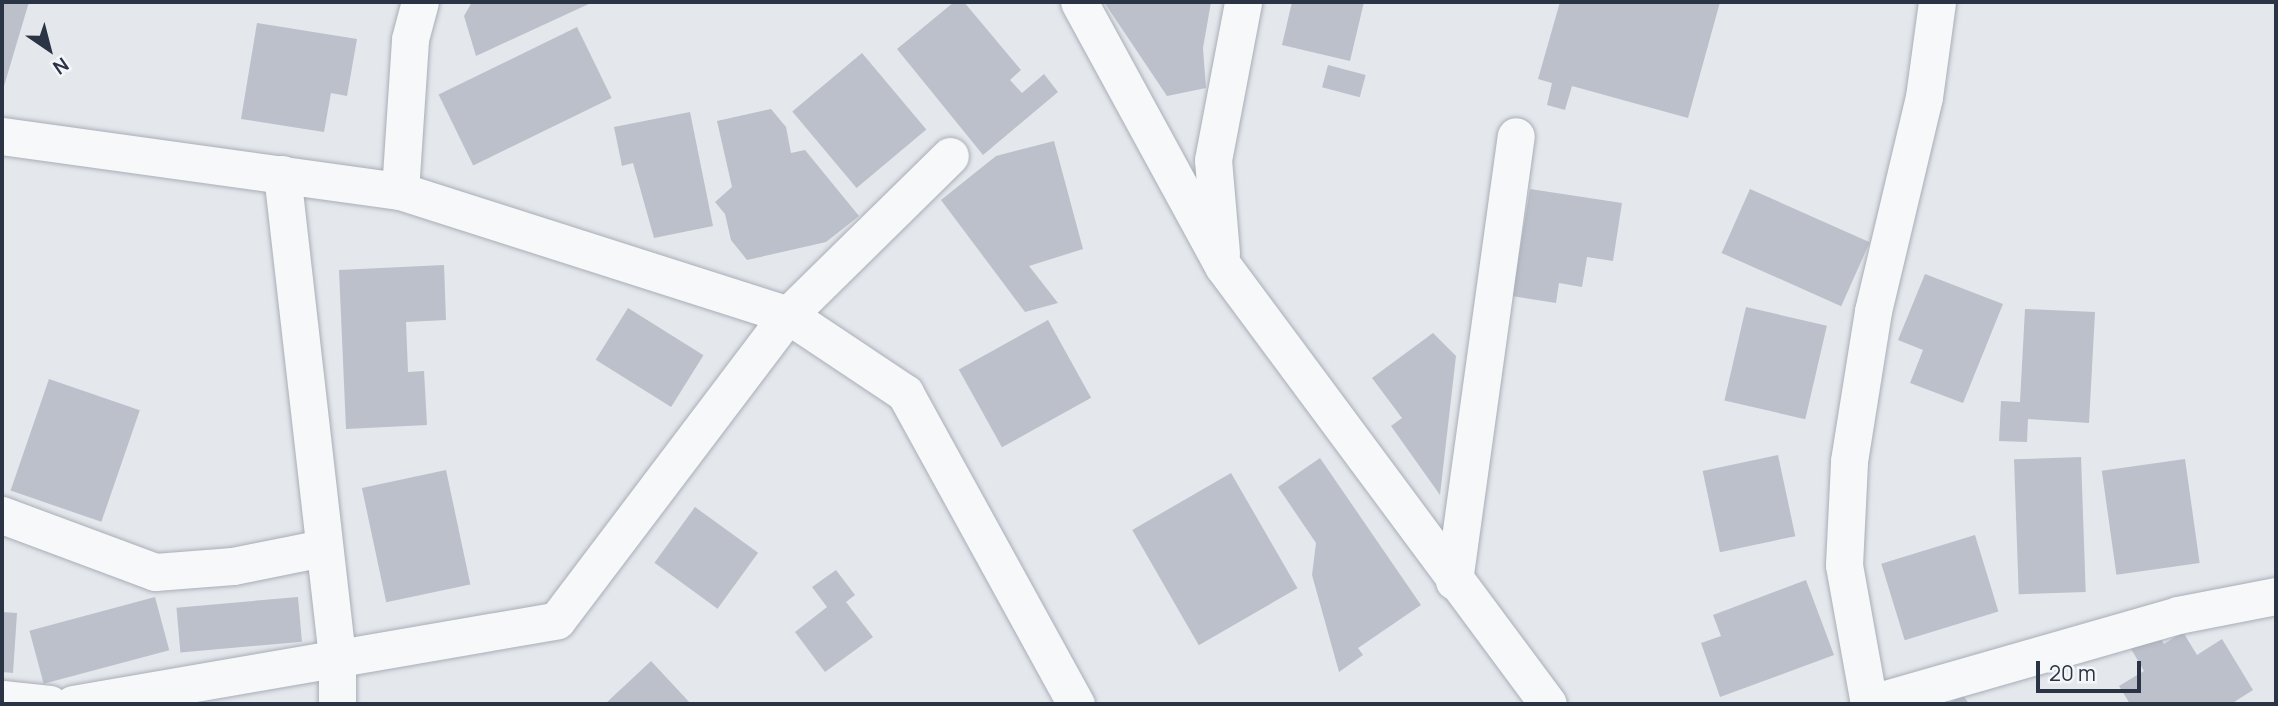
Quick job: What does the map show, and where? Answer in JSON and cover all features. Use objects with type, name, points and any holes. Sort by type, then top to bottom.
[{"type":"street","points":[[400,191],[410,38],[420,2]]},
{"type":"street","points":[[1079,2],[1223,266],[1454,581],[1548,704]]},
{"type":"street","points":[[1223,266],[1213,160],[1243,2]]},
{"type":"street","points":[[1937,2],[1924,97],[1873,311],[1849,461],[1844,565],[1869,704],[2178,615],[2276,596]]},
{"type":"street","points":[[2,136],[400,191],[788,315],[905,393],[1076,704]]},
{"type":"street","points":[[1454,581],[1516,136]]},
{"type":"street","points":[[73,704],[337,655],[557,620],[788,315],[950,156]]},
{"type":"street","points":[[282,174],[337,655],[337,704]]},
{"type":"street","points":[[2,514],[155,572],[233,566],[323,548]]},
{"type":"street","points":[[2,699],[50,704]]},
{"type":"building","points":[[2,2],[29,2],[4,86],[2,85]]},
{"type":"building","points":[[472,2],[593,2],[476,56],[464,16]]},
{"type":"building","points":[[954,2],[964,2],[1021,70],[1010,80],[1022,93],[1044,74],[1058,92],[983,155],[897,49]]},
{"type":"building","points":[[1104,2],[1211,2],[1203,48],[1206,88],[1167,96]]},
{"type":"building","points":[[1292,2],[1364,2],[1350,61],[1282,45]]},
{"type":"building","points":[[1560,2],[1720,2],[1688,118],[1572,86],[1565,110],[1547,105],[1552,83],[1538,79]]},
{"type":"building","points":[[257,23],[357,39],[347,96],[331,93],[324,132],[241,119]]},
{"type":"building","points":[[577,27],[612,98],[473,166],[439,95]]},
{"type":"building","points":[[862,53],[926,130],[857,188],[792,111]]},
{"type":"building","points":[[1328,65],[1366,75],[1360,97],[1322,87]]},
{"type":"building","points":[[771,109],[786,127],[791,153],[805,150],[859,216],[826,242],[747,260],[731,240],[725,214],[715,202],[732,187],[717,121]]},
{"type":"building","points":[[690,112],[713,226],[654,238],[633,163],[622,166],[614,127]]},
{"type":"building","points":[[1054,141],[1083,249],[1029,266],[1058,303],[1025,312],[941,200],[996,156]]},
{"type":"building","points":[[1530,189],[1622,203],[1613,261],[1587,257],[1582,287],[1559,283],[1556,303],[1512,296]]},
{"type":"building","points":[[1750,189],[1870,242],[1841,306],[1722,253]]},
{"type":"building","points":[[444,265],[446,320],[406,322],[408,372],[424,371],[427,425],[346,429],[339,270]]},
{"type":"building","points":[[1925,274],[2003,304],[1963,403],[1910,383],[1923,350],[1898,340]]},
{"type":"building","points":[[1746,307],[1827,326],[1805,419],[1724,401]]},
{"type":"building","points":[[628,308],[703,355],[671,407],[596,360]]},
{"type":"building","points":[[2025,309],[2095,312],[2089,423],[2028,419],[2027,442],[1999,441],[2001,401],[2020,402]]},
{"type":"building","points":[[1048,320],[1091,398],[1002,447],[959,369]]},
{"type":"building","points":[[1433,333],[1456,356],[1440,495],[1391,426],[1402,418],[1372,378]]},
{"type":"building","points":[[49,379],[140,410],[101,522],[11,491]]},
{"type":"building","points":[[1778,455],[1795,536],[1720,552],[1703,471]]},
{"type":"building","points":[[2081,457],[2086,592],[2019,594],[2014,459]]},
{"type":"building","points":[[1320,458],[1421,605],[1358,648],[1363,655],[1339,672],[1312,575],[1316,543],[1278,487]]},
{"type":"building","points":[[2185,459],[2200,563],[2116,575],[2102,471]]},
{"type":"building","points":[[446,470],[470,584],[386,602],[362,488]]},
{"type":"building","points":[[1231,473],[1298,588],[1199,645],[1132,530]]},
{"type":"building","points":[[695,507],[758,553],[718,609],[654,563]]},
{"type":"building","points":[[1975,535],[1998,612],[1905,640],[1881,564]]},
{"type":"building","points":[[836,570],[855,595],[846,602],[873,637],[825,672],[795,632],[827,607],[812,587]]},
{"type":"building","points":[[1806,580],[1834,655],[1720,697],[1701,643],[1721,636],[1713,615]]},
{"type":"building","points":[[155,597],[169,650],[44,684],[29,631]]},
{"type":"building","points":[[298,597],[302,642],[180,652],[176,608]]},
{"type":"building","points":[[2,612],[17,613],[13,673],[2,672]]},
{"type":"building","points":[[2153,626],[2164,644],[2183,632],[2197,655],[2222,639],[2253,690],[2231,704],[2130,704],[2119,686],[2144,671],[2127,642]]},
{"type":"building","points":[[651,661],[691,704],[605,704]]},
{"type":"building","points":[[1963,695],[1969,704],[1947,704]]}]
